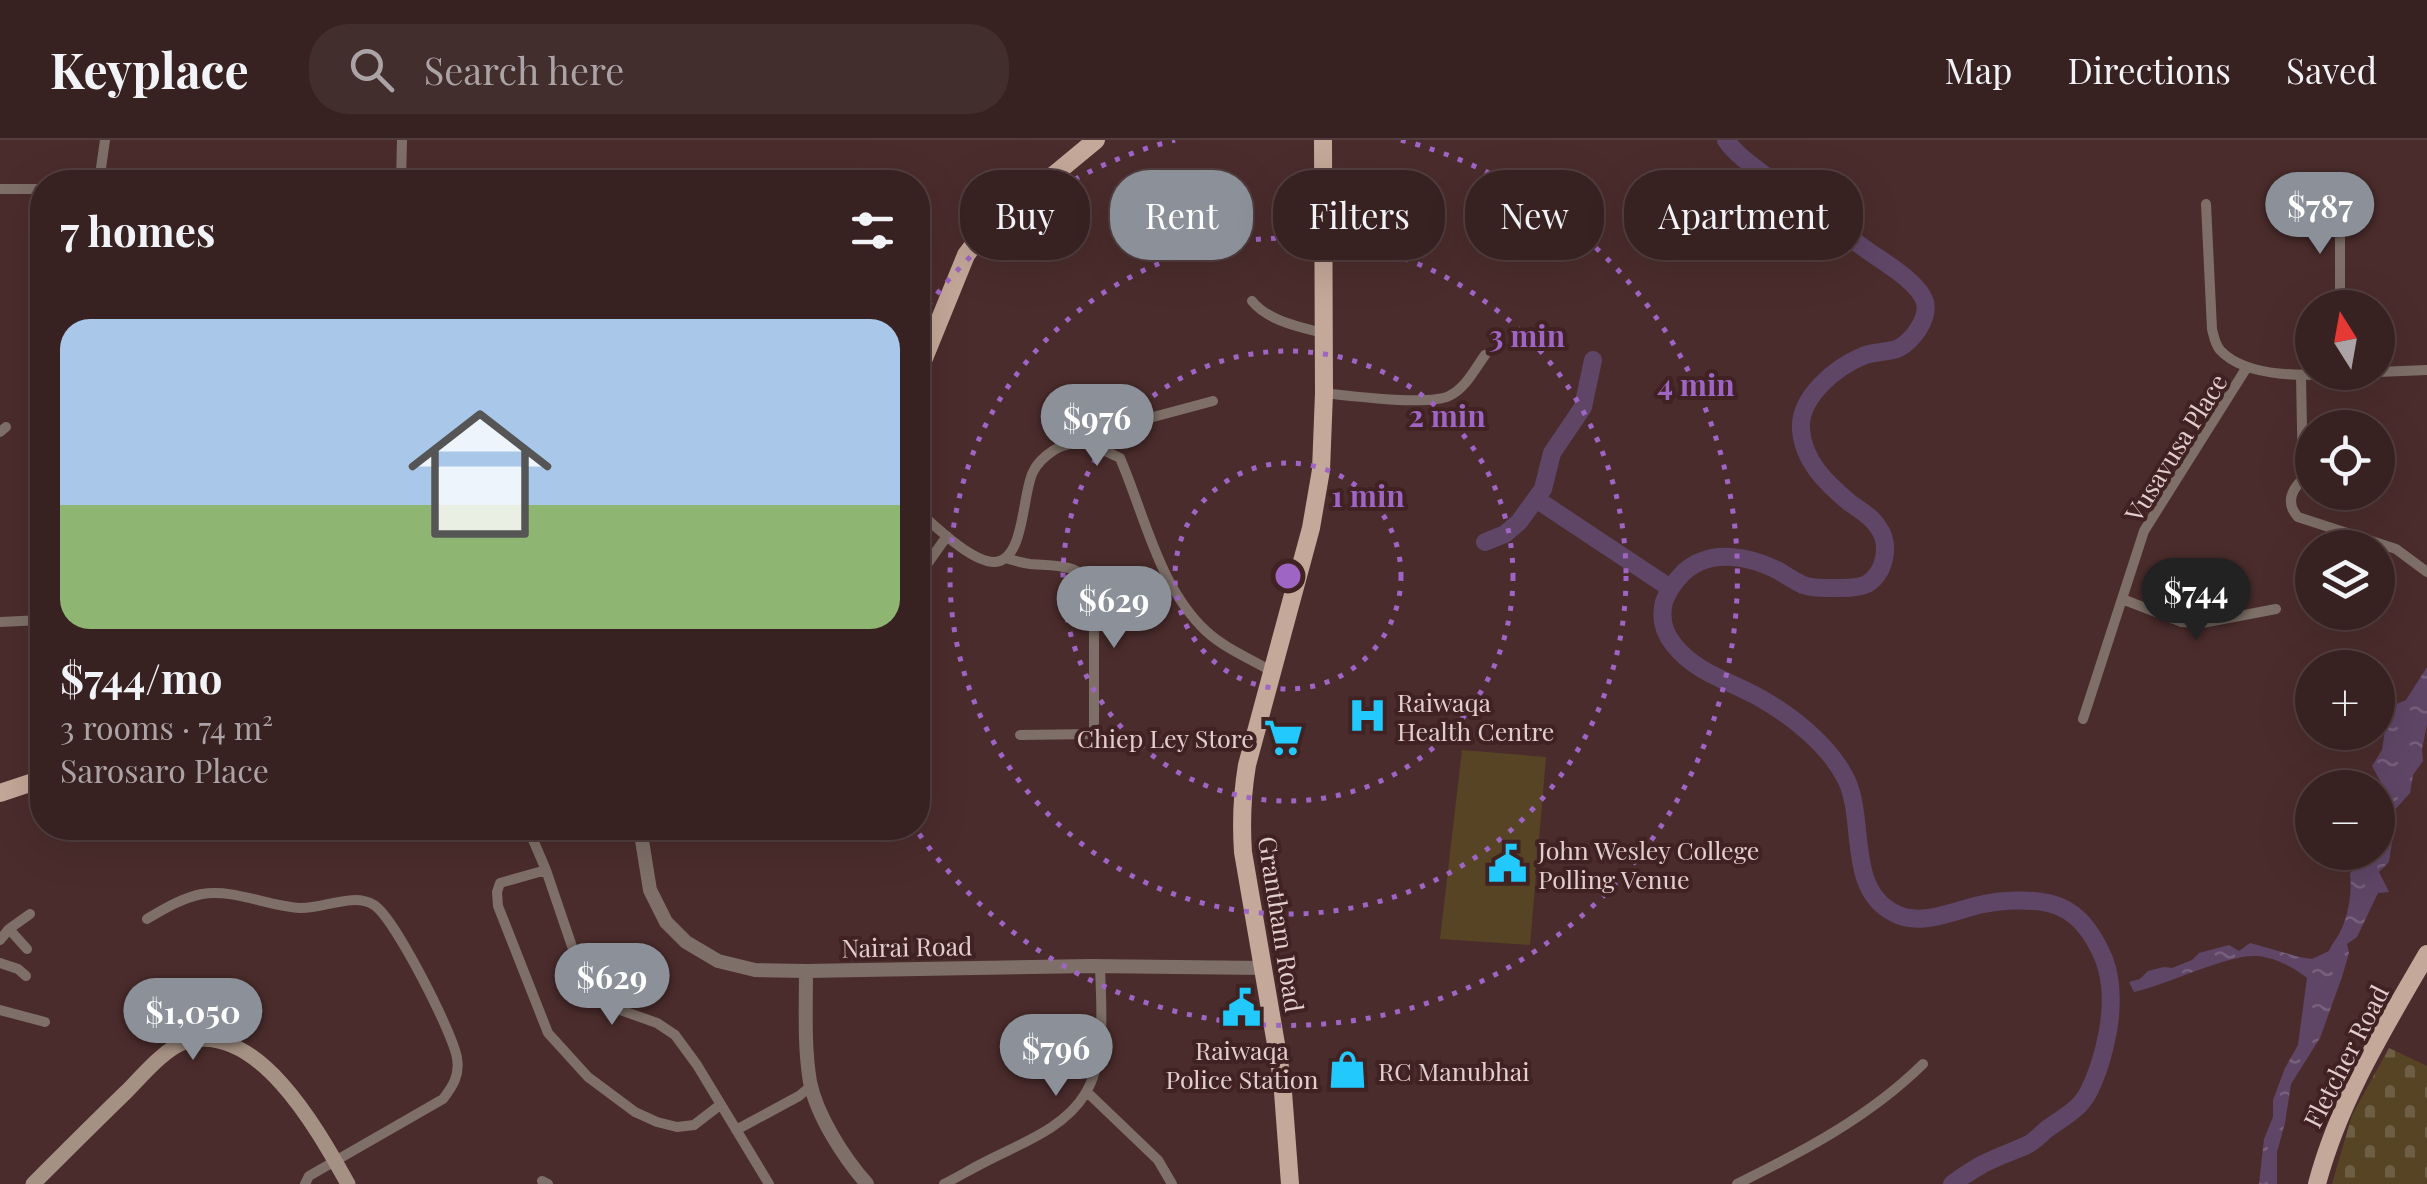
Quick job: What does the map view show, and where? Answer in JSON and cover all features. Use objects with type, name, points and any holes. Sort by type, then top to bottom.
[{"type":"main road","points":[[930,344],[973,245],[1000,218],[1096,140]]},
{"type":"main road","name":"Grantham Road","points":[[1290,1184],[1282,1079],[1241,827],[1243,787],[1311,528],[1320,470],[1324,393],[1323,140]]},
{"type":"main road","points":[[0,793],[30,783]]},
{"type":"main road","name":"Fletcher Road","points":[[2318,1184],[2333,1131],[2349,1096],[2427,954]]},
{"type":"main road","points":[[32,1184],[155,1064],[181,1043],[206,1038],[230,1042],[255,1058],[310,1119],[348,1184]]},
{"type":"street","points":[[101,170],[105,140]]},
{"type":"street","points":[[401,170],[402,140]]},
{"type":"street","points":[[0,189],[30,189]]},
{"type":"street","points":[[2206,204],[2215,340],[2222,353],[2247,368],[2295,375]]},
{"type":"street","points":[[2340,206],[2340,290]]},
{"type":"street","points":[[1252,301],[1272,316],[1323,333]]},
{"type":"street","points":[[1324,393],[1444,398],[1462,386],[1485,356]]},
{"type":"street","name":"Vusavusa Place","points":[[2083,719],[2144,531],[2247,368]]},
{"type":"street","points":[[2395,371],[2427,370]]},
{"type":"street","points":[[2301,390],[2303,479],[2292,492],[2292,510],[2298,516],[2396,549],[2427,572]]},
{"type":"street","points":[[1102,431],[1213,401]]},
{"type":"street","points":[[930,521],[982,559],[995,562],[1005,558],[1016,545],[1027,490],[1038,463],[1071,442],[1104,450],[1120,458],[1160,559],[1190,614],[1210,635],[1272,672]]},
{"type":"street","points":[[930,560],[947,536]]},
{"type":"street","points":[[1005,558],[1071,568],[1090,580],[1094,592],[1094,734],[1020,734]]},
{"type":"street","points":[[2122,599],[2182,622],[2202,623],[2276,609]]},
{"type":"street","points":[[0,622],[30,621]]},
{"type":"street","points":[[533,840],[591,990],[609,1006],[657,1023],[675,1035],[697,1064],[769,1184]]},
{"type":"street","name":"Nairai Road","points":[[642,840],[650,890],[666,922],[686,942],[718,962],[754,970],[1264,968]]},
{"type":"street","points":[[546,870],[500,883],[497,892],[498,906],[548,1034],[588,1076],[635,1112],[658,1122],[694,1125],[720,1106]]},
{"type":"street","points":[[146,919],[178,901],[224,892],[302,908],[329,906],[352,898],[374,904],[395,928],[452,1038],[458,1061],[456,1082],[443,1099],[310,1176],[306,1184]]},
{"type":"street","points":[[0,940],[8,928],[30,914]]},
{"type":"street","points":[[8,928],[27,949]]},
{"type":"street","points":[[0,963],[26,976]]},
{"type":"street","points":[[944,1184],[1062,1120],[1087,1092],[1101,1033],[1100,966]]},
{"type":"street","points":[[806,972],[811,1086],[838,1144],[867,1184]]},
{"type":"street","points":[[0,1010],[45,1022]]},
{"type":"street","points":[[1736,1184],[1854,1120],[1880,1103],[1923,1064]]},
{"type":"street","points":[[736,1130],[811,1086]]},
{"type":"street","points":[[1087,1092],[1158,1160],[1172,1184]]},
{"type":"green space","points":[[1462,750],[1546,757],[1530,945],[1440,939]]},
{"type":"green space","points":[[2389,1048],[2427,1066],[2427,1184],[2332,1184],[2352,1115]]},
{"type":"water","points":[[2427,667],[2423,761],[2413,775],[2410,793],[2395,810],[2395,770],[2374,770],[2372,766],[2382,750],[2395,750],[2395,705],[2406,700]]},
{"type":"water","points":[[2381,870],[2389,892],[2378,893],[2357,937],[2347,944],[2349,953],[2320,1038],[2291,1084],[2277,1152],[2277,1184],[2259,1184],[2273,1100],[2298,1045],[2307,978],[2283,963],[2256,956],[2230,960],[2134,992],[2129,982],[2148,971],[2172,968],[2199,953],[2229,945],[2239,951],[2250,943],[2312,959],[2329,951],[2346,917],[2350,873]]},
{"type":"waterway","points":[[1726,140],[1767,177],[1902,274],[1922,295],[1926,309],[1919,328],[1904,344],[1895,350],[1867,354],[1842,368],[1821,385],[1802,417],[1803,441],[1817,471],[1872,520],[1882,534],[1885,550],[1878,573],[1861,586],[1817,588],[1755,561],[1730,557],[1706,560],[1684,572],[1668,594],[1662,614],[1668,635],[1692,663],[1785,713],[1809,732],[1839,766],[1852,796],[1863,871],[1879,902],[1894,913],[1916,919],[1999,902],[2033,901],[2058,906],[2076,916],[2089,931],[2109,977],[2111,1004],[2106,1039],[2098,1071],[2084,1099],[2031,1142],[1983,1164],[1952,1184]]},
{"type":"waterway","points":[[1485,542],[1505,534],[1519,522],[1543,489],[1552,453],[1583,407],[1593,360]]},
{"type":"waterway","points":[[1536,499],[1670,588]]},
{"type":"place","name":"Raiwaqa Health Centre","points":[[1367,715]]},
{"type":"place","name":"Chiep Ley Store","points":[[1284,737]]},
{"type":"place","name":"John Wesley College Polling Venue","points":[[1508,863]]},
{"type":"place","name":"Raiwaqa Police Station","points":[[1242,1008]]},
{"type":"place","name":"RC Manubhai","points":[[1348,1070]]}]
